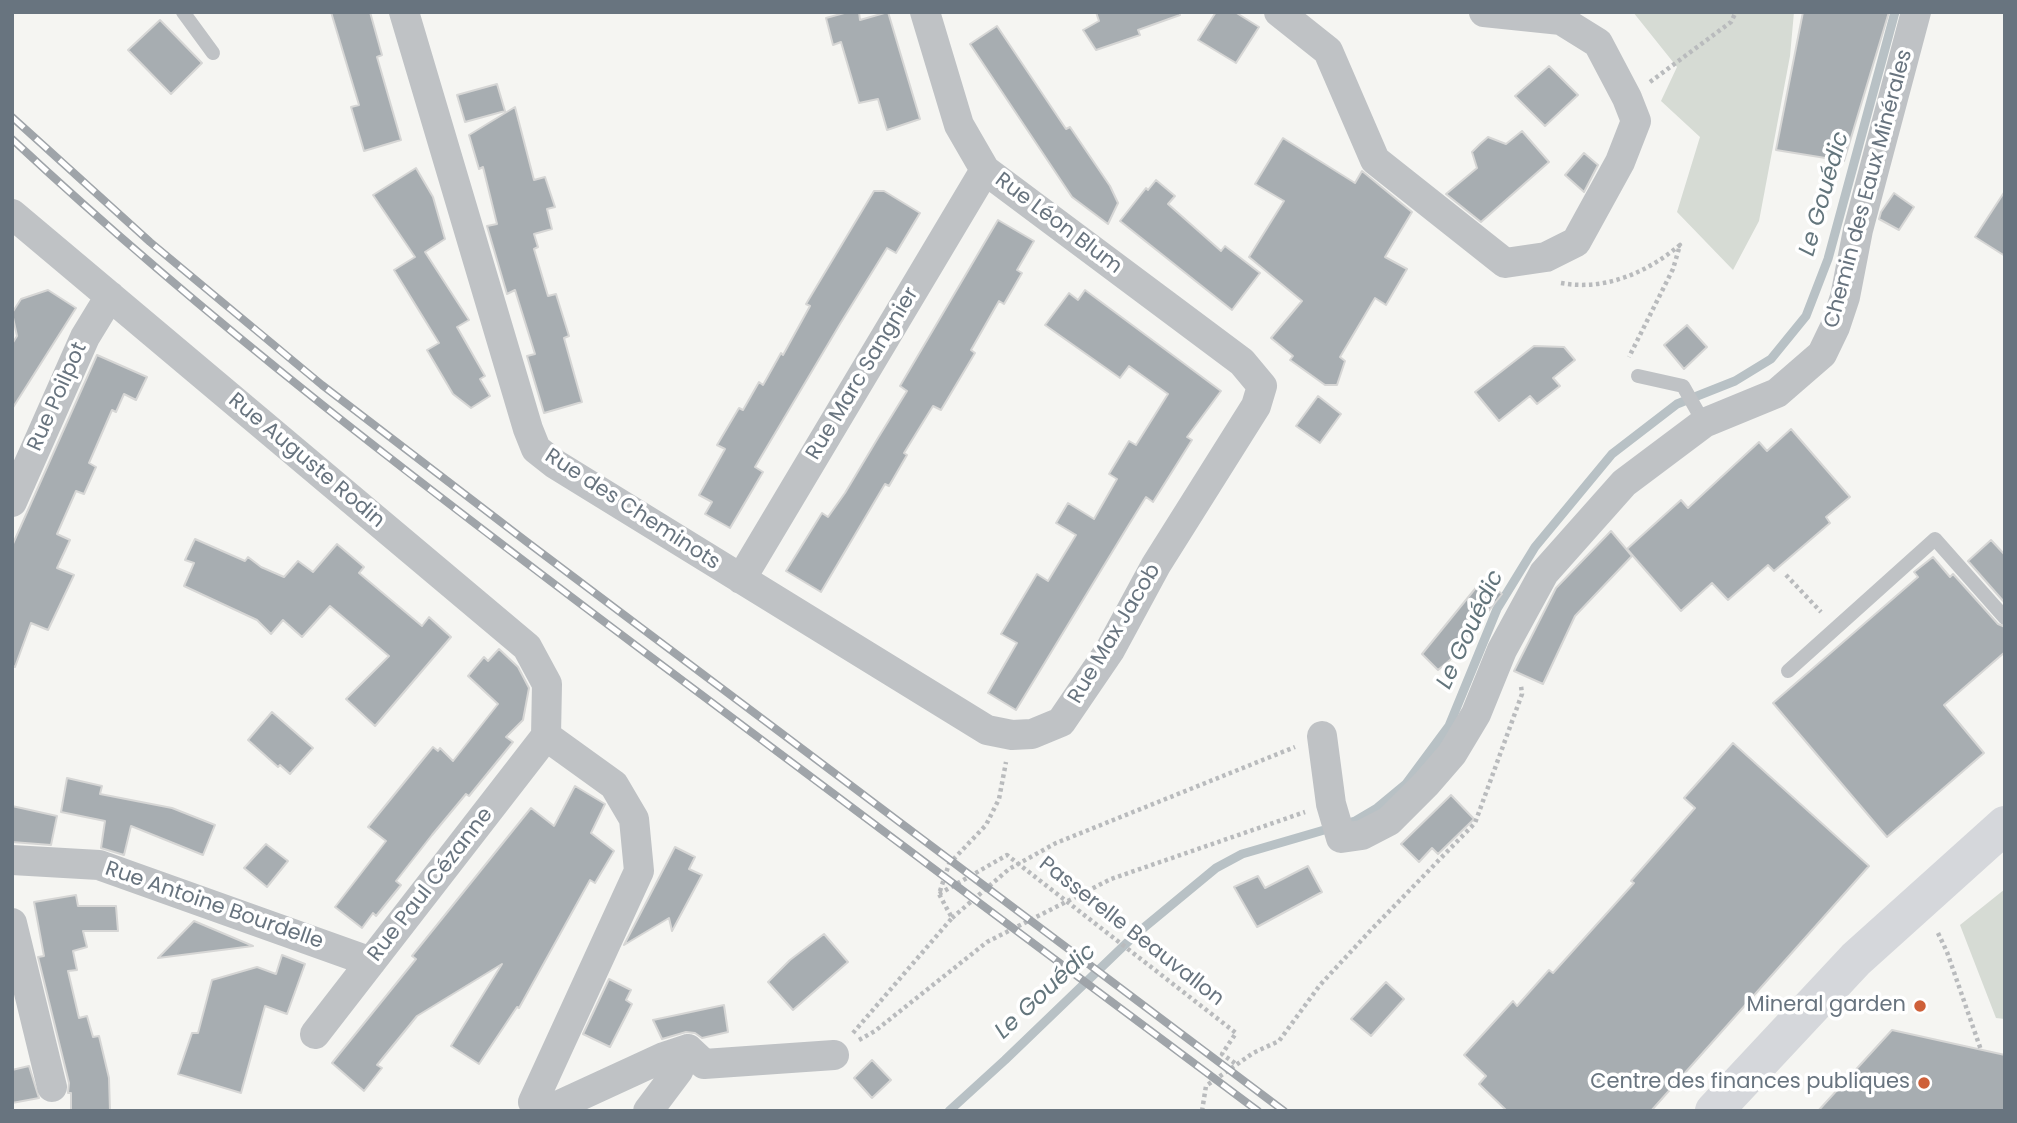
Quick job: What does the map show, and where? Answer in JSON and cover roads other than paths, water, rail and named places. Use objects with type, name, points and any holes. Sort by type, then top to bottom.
[{"type":"main road","points":[[1714,1111],[1856,959],[2005,825]]},
{"type":"street","name":"Rue des Cheminots","points":[[404,12],[536,449],[555,464],[986,730],[1012,735]]},
{"type":"street","points":[[1279,12],[1328,51],[1376,160],[1505,263],[1546,257],[1576,242],[1620,162],[1636,121],[1598,43],[1561,20],[1484,12]]},
{"type":"street","name":"Chemin des Eaux Minérales","points":[[1322,736],[1331,805],[1341,838],[1362,835],[1389,821],[1451,754],[1476,714],[1502,650],[1544,573],[1625,484],[1702,420],[1777,393],[1822,354],[1845,297],[1858,230],[1916,12]]},
{"type":"street","name":"Rue Léon Blum","points":[[933,14],[959,125],[985,170],[1242,362],[1262,386]]},
{"type":"street","name":"Rue Marc Sangnier","points":[[741,579],[985,170]]},
{"type":"street","name":"Rue Auguste Rodin","points":[[12,214],[527,647],[547,684],[546,736]]},
{"type":"street","name":"Rue Poilpot","points":[[12,502],[85,337],[110,296]]},
{"type":"street","name":"Rue Max Jacob","points":[[1012,735],[1032,734],[1061,722],[1110,650],[1156,565],[1256,406],[1262,386]]},
{"type":"street","points":[[546,736],[614,785],[634,819],[639,871],[533,1102],[551,1109],[664,1057],[688,1049]]},
{"type":"street","name":"Rue Paul Cézanne","points":[[315,1034],[546,736]]},
{"type":"street","name":"Rue Antoine Bourdelle","points":[[12,860],[99,865],[371,962]]},
{"type":"street","points":[[12,923],[52,1087]]},
{"type":"street","points":[[688,1049],[704,1064],[834,1055]]},
{"type":"street","points":[[648,1111],[678,1071],[688,1049]]},
{"type":"lane","points":[[183,12],[214,54]]},
{"type":"lane","points":[[1638,376],[1683,386],[1702,420]]},
{"type":"lane","points":[[1788,671],[1935,539],[2005,618]]},
{"type":"waterway","name":"Le Gouédic","points":[[949,1111],[1135,935],[1216,868],[1242,854],[1355,821],[1377,808],[1406,784],[1449,726],[1497,609],[1535,547],[1612,454],[1677,404],[1735,381],[1771,359],[1806,316],[1828,259],[1895,12]]},
{"type":"railway","points":[[12,117],[150,242],[322,385],[1284,1111]]},
{"type":"railway","points":[[12,139],[243,341],[403,468],[1258,1111]]},
{"type":"place","name":"Mineral garden","points":[[1920,1006]]},
{"type":"place","name":"Centre des finances publiques","points":[[1924,1083]]}]
